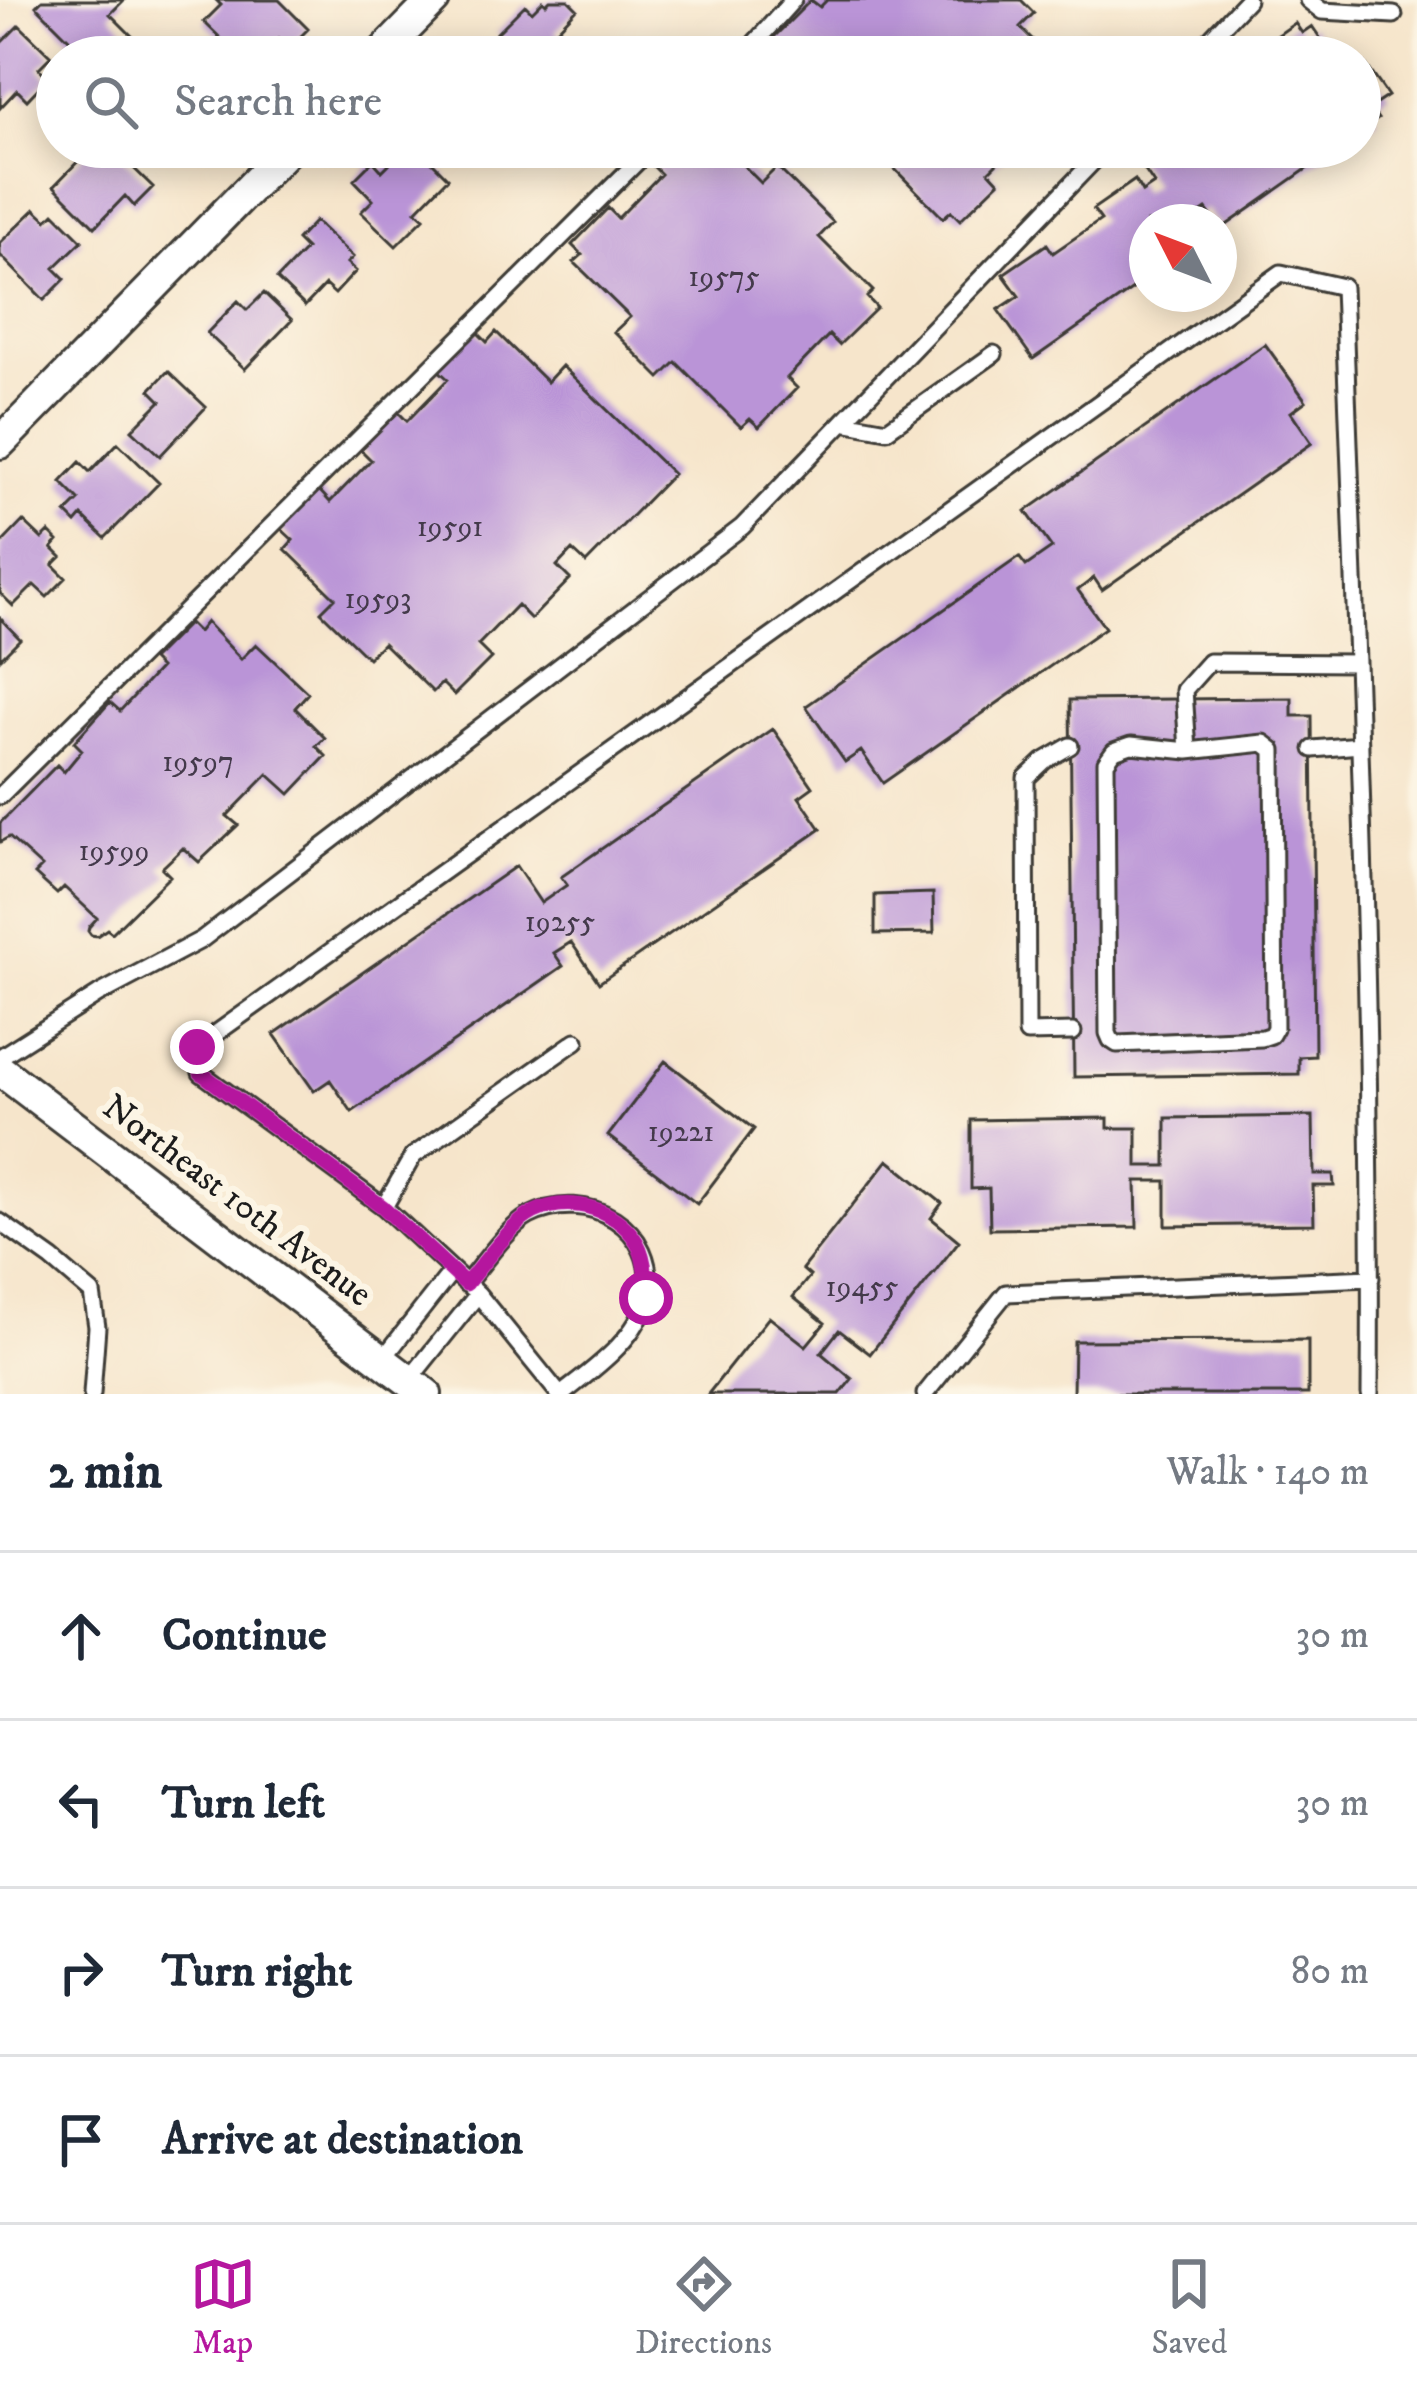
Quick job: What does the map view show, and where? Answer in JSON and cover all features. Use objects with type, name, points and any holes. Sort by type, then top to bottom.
[{"type":"street","points":[[399,36],[434,0]]},
{"type":"street","points":[[0,443],[269,168]]},
{"type":"street","name":"Northeast 10th Avenue","points":[[0,1070],[417,1387]]},
{"type":"lane","points":[[761,36],[793,0]]},
{"type":"lane","points":[[1213,36],[1246,0]]},
{"type":"lane","points":[[1308,0],[1322,11],[1394,15]]},
{"type":"lane","points":[[0,796],[631,168]]},
{"type":"lane","points":[[0,1058],[99,994],[202,940],[742,527],[1086,168]]},
{"type":"lane","points":[[417,1387],[472,1289],[525,1218],[558,1204],[583,1205],[605,1212],[632,1234],[646,1265],[646,1298],[629,1334],[595,1369],[561,1394],[472,1289],[383,1207],[201,1073],[197,1047],[1281,273],[1342,287],[1360,746],[1370,1394]]},
{"type":"lane","points":[[843,422],[887,430],[994,355]]},
{"type":"lane","points":[[1188,751],[1184,690],[1209,662],[1357,663]]},
{"type":"lane","points":[[1264,742],[1273,750],[1275,1028],[1262,1038],[1117,1044],[1108,1033],[1106,762],[1114,752],[1131,745],[1188,751],[1264,742]]},
{"type":"lane","points":[[1070,746],[1025,778],[1027,1010],[1028,1033],[1073,1032]]},
{"type":"lane","points":[[1312,749],[1360,746]]},
{"type":"lane","points":[[383,1207],[412,1156],[576,1041]]},
{"type":"lane","points":[[0,1222],[92,1293],[97,1328],[92,1394]]},
{"type":"lane","points":[[382,1360],[452,1271]]},
{"type":"lane","points":[[926,1394],[1006,1292],[1371,1278]]},
{"type":"building","points":[[42,0],[124,0],[110,14],[132,36],[66,36],[36,6]]},
{"type":"building","points":[[216,0],[279,0],[308,29],[301,36],[218,36],[204,22],[221,5]]},
{"type":"building","points":[[568,0],[577,9],[555,32],[559,36],[497,33],[525,5],[532,12],[543,1]]},
{"type":"building","points":[[811,0],[820,7],[827,0],[1021,0],[1034,13],[1020,27],[1029,36],[775,36]]},
{"type":"building","points":[[1295,23],[1302,33],[1312,26],[1319,36],[1277,36]]},
{"type":"building","points":[[19,25],[36,41],[36,91],[27,100],[17,90],[0,108],[0,44]]},
{"type":"building","points":[[72,168],[134,168],[153,187],[134,206],[125,196],[95,227],[54,186]]},
{"type":"building","points":[[366,168],[438,168],[448,178],[416,211],[424,218],[396,246],[361,212],[373,200],[354,180]]},
{"type":"building","points":[[655,168],[746,168],[761,183],[778,168],[833,222],[819,237],[873,291],[867,297],[877,308],[839,345],[829,335],[787,378],[797,388],[759,427],[750,419],[741,427],[676,362],[660,378],[614,332],[630,317],[574,262],[582,255],[572,245],[608,208],[618,218],[661,174]]},
{"type":"building","points":[[894,168],[992,168],[989,171],[999,182],[960,220],[951,211],[943,218]]},
{"type":"building","points":[[1143,168],[1308,168],[1237,218],[1237,204],[1129,204],[1129,292],[1033,359],[998,310],[1019,296],[1003,274],[1047,244],[1053,253],[1101,220],[1093,209],[1135,180],[1142,192],[1154,184]]},
{"type":"building","points":[[35,209],[47,220],[54,213],[82,241],[54,268],[65,279],[44,300],[0,255],[0,243]]},
{"type":"building","points":[[315,221],[353,257],[347,263],[356,271],[335,294],[325,285],[305,306],[277,279],[306,249],[297,240]]},
{"type":"building","points":[[264,293],[292,320],[245,369],[207,333],[238,301],[247,310]]},
{"type":"building","points":[[474,329],[487,342],[496,332],[547,382],[562,366],[673,474],[586,563],[572,550],[557,566],[570,579],[531,619],[517,605],[478,645],[491,658],[454,695],[442,683],[433,692],[383,643],[368,658],[321,612],[335,598],[285,549],[293,540],[279,527],[317,488],[330,502],[371,460],[359,448],[396,410],[407,421],[448,379],[436,368]]},
{"type":"building","points":[[1265,344],[1306,401],[1291,412],[1312,443],[1102,590],[1094,578],[1078,590],[1105,628],[883,783],[861,751],[845,762],[806,706],[1019,557],[1026,566],[1052,548],[1026,511]]},
{"type":"building","points":[[168,371],[206,407],[160,456],[132,430],[161,401],[150,390]]},
{"type":"building","points":[[118,443],[159,483],[105,538],[82,516],[76,523],[66,513],[79,500],[61,482],[80,462],[90,472]]},
{"type":"building","points":[[23,521],[42,539],[49,532],[58,541],[52,548],[61,557],[53,565],[66,578],[47,597],[34,585],[13,606],[0,593],[0,545]]},
{"type":"building","points":[[0,618],[20,639],[0,659]]},
{"type":"building","points":[[206,622],[241,659],[256,644],[308,693],[295,708],[325,738],[316,746],[326,756],[290,794],[268,774],[227,816],[238,825],[199,862],[183,848],[162,868],[170,876],[112,933],[107,929],[91,935],[89,927],[97,918],[64,887],[57,894],[35,874],[42,867],[9,837],[0,842],[0,823],[57,765],[64,772],[82,750],[74,742],[110,702],[120,711],[160,668],[152,660],[189,623],[198,632]]},
{"type":"building","points":[[1292,698],[1292,716],[1312,716],[1315,1056],[1299,1057],[1299,1074],[1074,1077],[1070,700]]},
{"type":"building","points":[[773,729],[813,787],[799,797],[821,829],[599,983],[571,942],[554,953],[563,966],[352,1112],[330,1080],[314,1091],[274,1034],[516,866],[541,903],[567,885],[561,877]]},
{"type":"building","points":[[933,893],[934,933],[875,934],[875,895]]},
{"type":"building","points":[[665,1061],[754,1129],[697,1204],[608,1136]]},
{"type":"building","points":[[1313,1116],[1314,1174],[1333,1174],[1334,1186],[1313,1186],[1314,1224],[1166,1226],[1166,1181],[1136,1181],[1137,1227],[990,1229],[989,1188],[971,1189],[971,1120],[1108,1118],[1108,1128],[1137,1128],[1137,1166],[1166,1166],[1166,1118]]},
{"type":"building","points":[[888,1160],[942,1203],[931,1218],[959,1241],[870,1354],[839,1330],[821,1353],[852,1379],[840,1394],[708,1394],[769,1317],[806,1346],[825,1323],[793,1297],[810,1276],[802,1269]]},
{"type":"building","points":[[1308,1340],[1308,1394],[1073,1394],[1074,1341]]},
{"type":"route","points":[[197,1047],[201,1073],[383,1207],[466,1284],[525,1218],[558,1204],[583,1205],[605,1212],[632,1234],[646,1265],[646,1298]]}]
